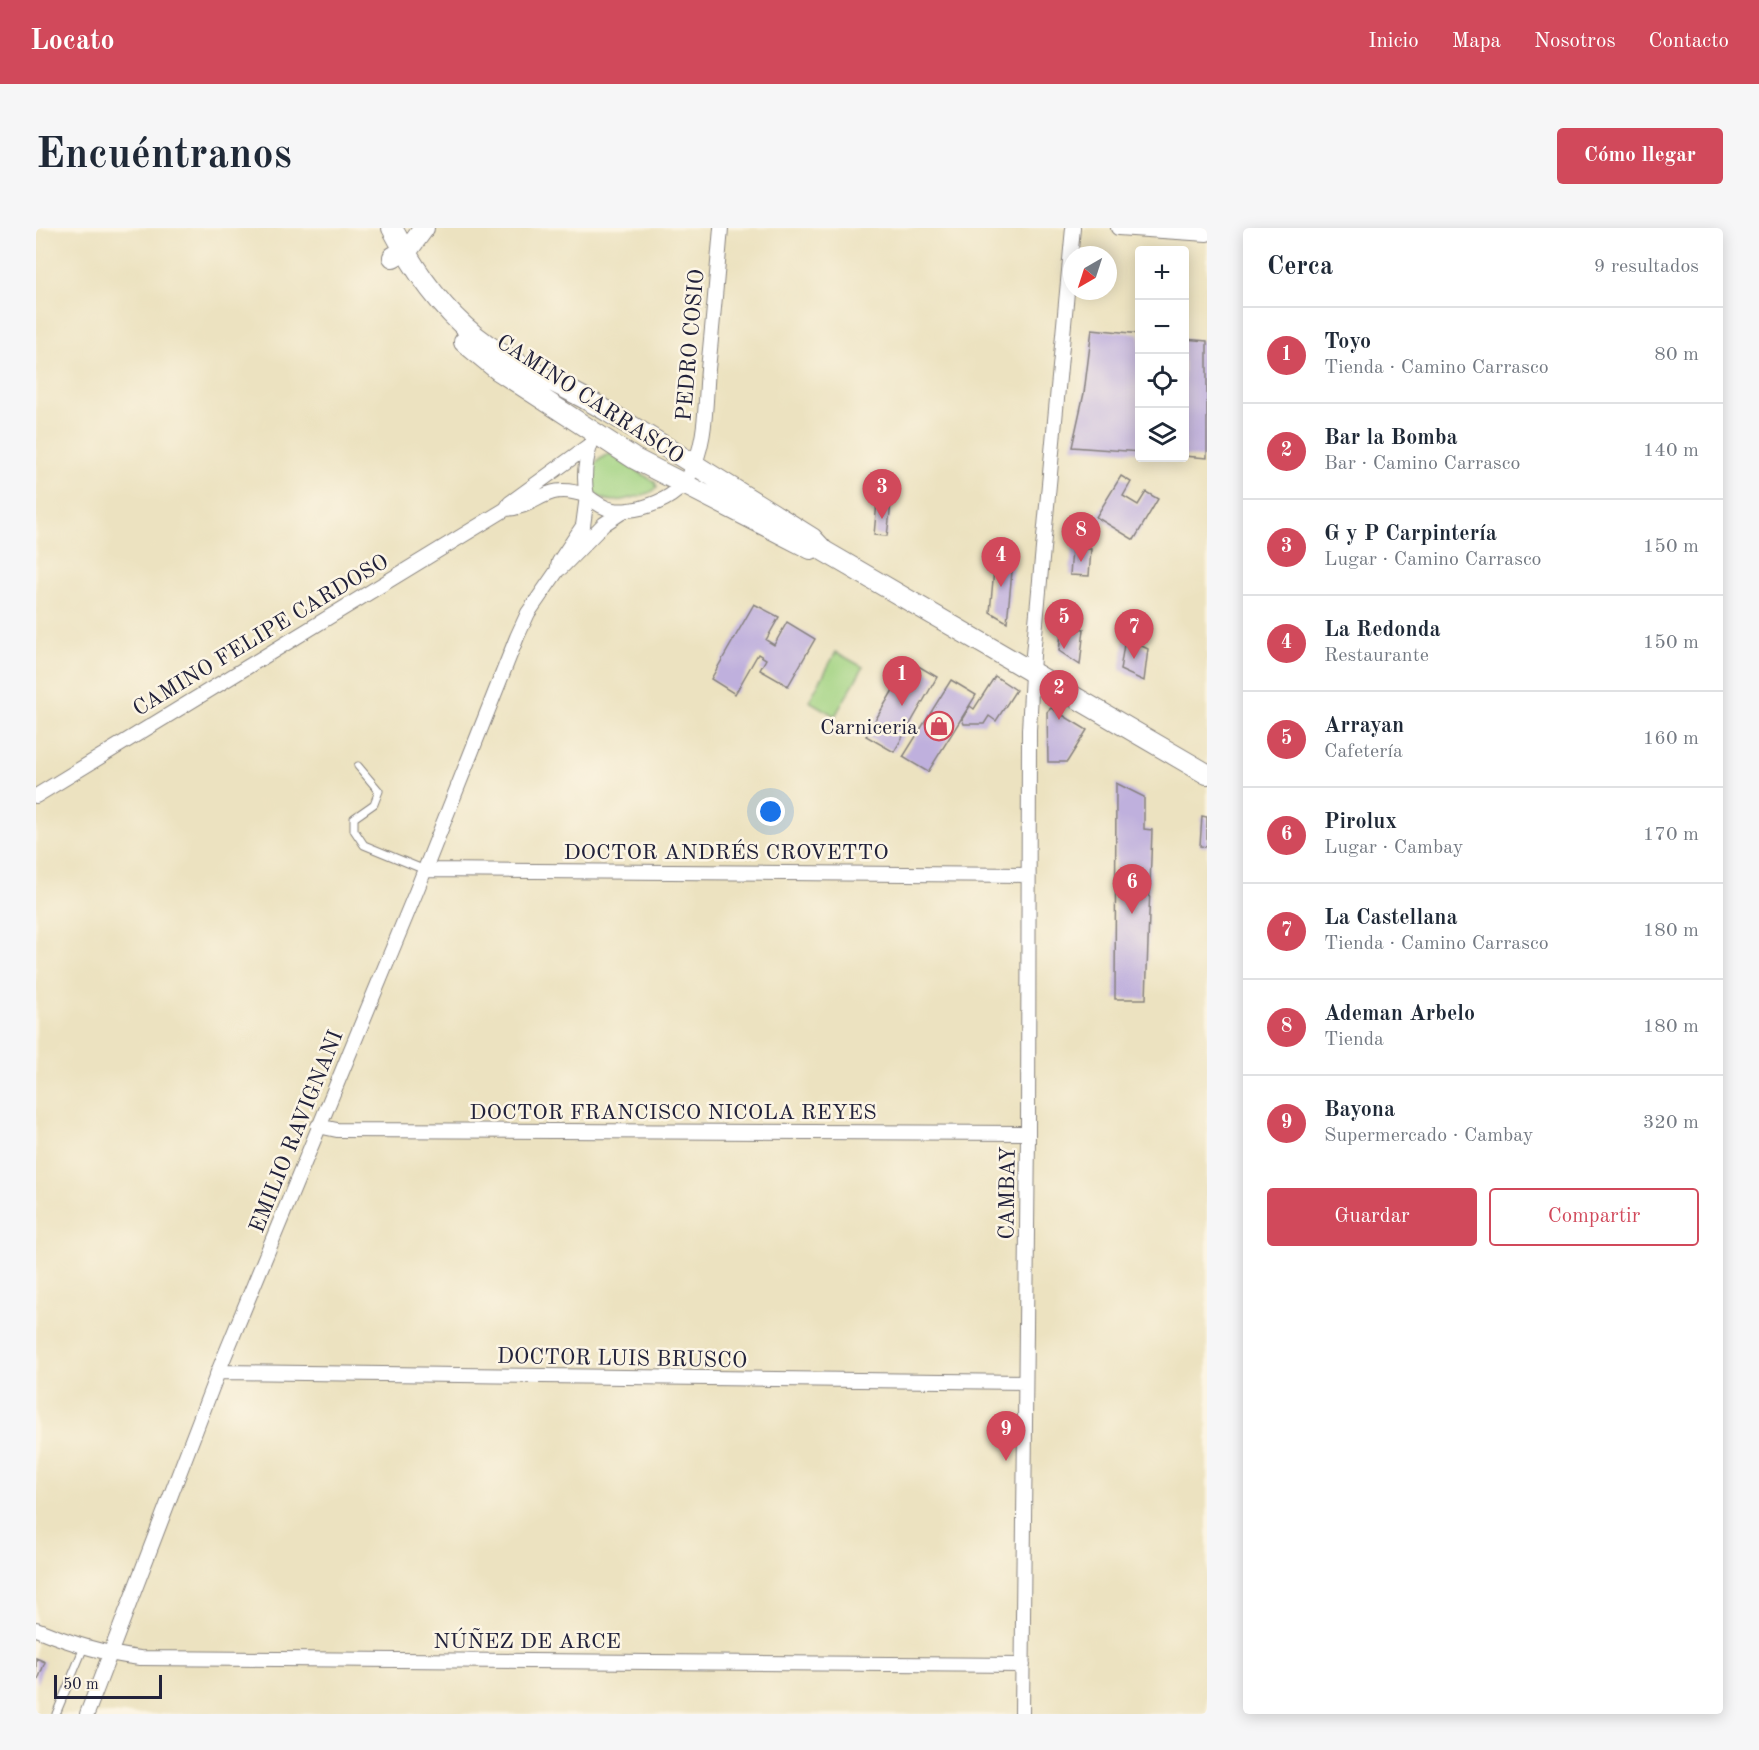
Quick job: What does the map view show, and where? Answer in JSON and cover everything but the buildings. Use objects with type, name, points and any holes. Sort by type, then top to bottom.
[{"type":"main road","name":"CAMINO CARRASCO","points":[[378,228],[447,309],[488,345],[596,404],[812,538],[824,550],[1207,774]]},
{"type":"main road","name":"CAMINO CARRASCO","points":[[392,228],[398,253],[416,290],[466,344],[498,370],[594,440],[809,549],[824,550]]},
{"type":"main road","points":[[398,253],[410,247],[424,228]]},
{"type":"main road","points":[[594,440],[605,433],[618,434],[694,465]]},
{"type":"street","name":"PEDRO COSIO","points":[[694,465],[702,443],[721,228]]},
{"type":"street","name":"CAMBAY","points":[[1022,1714],[1028,1133],[1029,730],[1032,672],[1073,228]]},
{"type":"street","points":[[1118,228],[1207,234]]},
{"type":"street","name":"EMILIO RAVIGNANI","points":[[87,1714],[219,1372],[318,1126],[425,870],[517,637],[528,613],[557,571],[559,562],[582,526],[587,496],[584,482],[594,440]]},
{"type":"street","name":"CAMINO FELIPE CARDOSO","points":[[506,509],[510,503],[594,440]]},
{"type":"street","name":"EMILIO RAVIGNANI","points":[[557,571],[564,567],[604,524],[622,512],[655,504],[675,493],[694,465]]},
{"type":"street","name":"CAMINO FELIPE CARDOSO","points":[[36,796],[506,509],[514,508],[544,494],[563,490],[587,496]]},
{"type":"street","points":[[587,496],[598,505],[622,512]]},
{"type":"street","name":"DOCTOR ANDRÉS CROVETTO","points":[[425,870],[1027,875]]},
{"type":"street","name":"DOCTOR FRANCISCO NICOLA REYES","points":[[318,1126],[337,1130],[1028,1133]]},
{"type":"street","name":"DOCTOR LUIS BRUSCO","points":[[219,1372],[1025,1382]]},
{"type":"street","name":"NÚÑEZ DE ARCE","points":[[36,1629],[84,1647],[140,1658],[1023,1665]]},
{"type":"lane","points":[[358,766],[379,791],[374,804],[354,818],[354,830],[364,845],[425,870]]},
{"type":"lane","points":[[56,1714],[84,1647]]},
{"type":"green space","points":[[610,454],[655,482],[657,488],[652,492],[622,500],[601,498],[592,487],[591,474],[597,461]]},
{"type":"green space","points":[[836,652],[863,667],[835,716],[809,701]]},
{"type":"place","name":"G y P Carpintería","points":[[882,519]]},
{"type":"place","name":"Ademan Arbelo","points":[[1081,562]]},
{"type":"place","name":"La Redonda","points":[[1001,587]]},
{"type":"place","name":"Arrayan","points":[[1064,649]]},
{"type":"place","name":"La Castellana","points":[[1134,659]]},
{"type":"place","name":"Toyo","points":[[902,706]]},
{"type":"place","name":"Bar la Bomba","points":[[1059,720]]},
{"type":"place","name":"Carniceria","points":[[939,726]]},
{"type":"place","name":"Pirolux","points":[[1132,914]]},
{"type":"place","name":"Bayona","points":[[1006,1461]]}]
